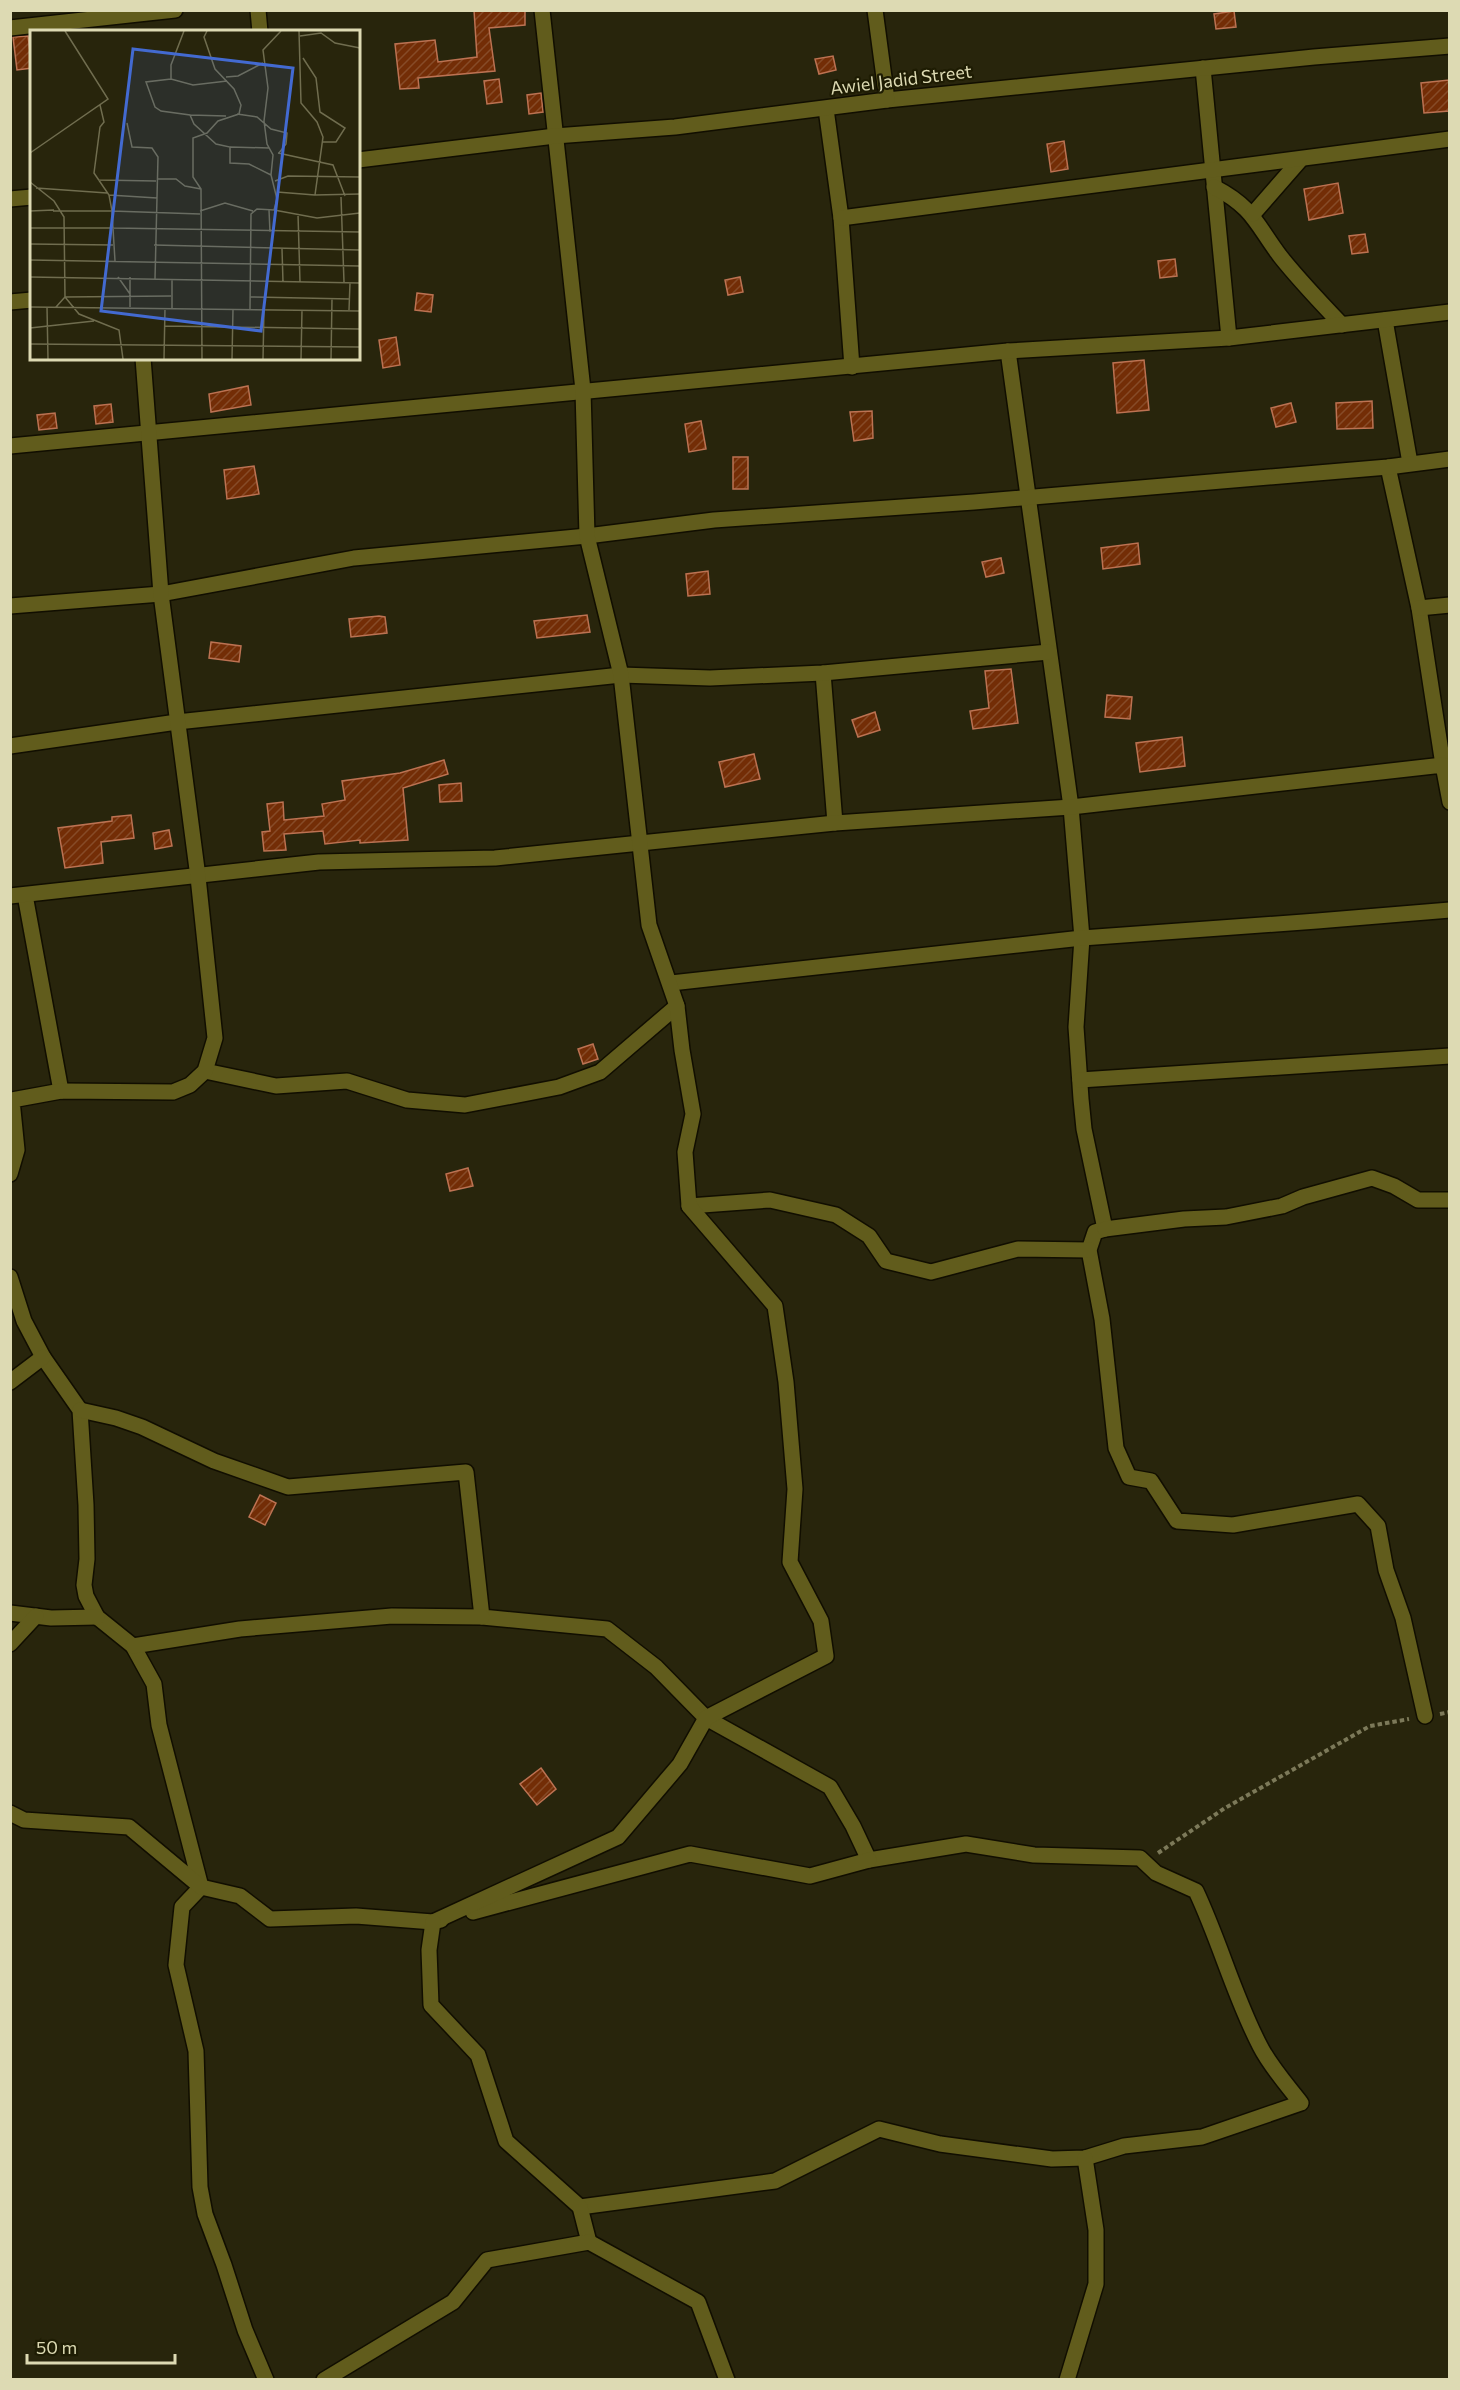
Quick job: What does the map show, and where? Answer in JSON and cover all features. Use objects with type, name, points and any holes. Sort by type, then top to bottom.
[{"type":"street","points":[[10,28],[175,10]]},
{"type":"street","points":[[258,10],[260,30]]},
{"type":"street","points":[[433,1922],[618,1837],[681,1764],[706,1719],[826,1656],[821,1621],[790,1562],[795,1489],[786,1382],[775,1306],[689,1206],[685,1152],[693,1114],[677,1006],[671,983],[649,925],[621,675],[587,536],[583,390],[542,10]]},
{"type":"street","points":[[875,10],[887,100]]},
{"type":"street","name":"Awiel Jadid Street","points":[[360,160],[555,136],[675,127],[887,100],[1449,46]]},
{"type":"street","points":[[1203,68],[1229,338]]},
{"type":"street","points":[[826,109],[841,218],[852,367]]},
{"type":"street","points":[[841,218],[1449,139]]},
{"type":"street","points":[[1253,214],[1301,159]]},
{"type":"street","points":[[1214,187],[1238,201],[1253,214],[1280,255],[1342,325]]},
{"type":"street","points":[[10,199],[30,197]]},
{"type":"street","points":[[10,302],[30,300]]},
{"type":"street","points":[[10,446],[1008,351],[1229,338],[1449,312]]},
{"type":"street","points":[[1385,320],[1410,463]]},
{"type":"street","points":[[1008,351],[1071,807],[1082,938],[1076,1028],[1084,1130],[1105,1230]]},
{"type":"street","points":[[10,1173],[17,1150],[11,1100],[61,1091],[173,1092],[190,1085],[205,1071],[215,1038],[198,877],[161,594],[143,360]]},
{"type":"street","points":[[10,606],[161,594],[354,558],[587,536],[714,520],[1029,498],[1388,467],[1449,459]]},
{"type":"street","points":[[1388,467],[1419,608],[1446,764],[1449,802]]},
{"type":"street","points":[[1419,608],[1449,605]]},
{"type":"street","points":[[10,746],[177,722],[621,675],[710,678],[823,673],[1049,652]]},
{"type":"street","points":[[823,673],[835,823]]},
{"type":"street","points":[[61,1091],[18,896],[319,862],[495,858],[835,823],[1071,807],[1446,764]]},
{"type":"street","points":[[671,983],[1082,938],[1449,910]]},
{"type":"street","points":[[205,1071],[276,1086],[347,1081],[407,1100],[465,1106],[559,1087],[600,1072],[677,1006]]},
{"type":"street","points":[[1080,1080],[1449,1056]]},
{"type":"street","points":[[1425,1716],[1403,1618],[1386,1570],[1378,1526],[1358,1504],[1233,1525],[1177,1521],[1151,1481],[1129,1477],[1116,1448],[1101,1319],[1089,1250],[1095,1232],[1184,1219],[1226,1217],[1282,1206],[1303,1197],[1372,1178],[1394,1186],[1418,1200],[1449,1200]]},
{"type":"street","points":[[689,1206],[770,1200],[836,1215],[869,1236],[886,1261],[931,1272],[1018,1249],[1089,1250]]},
{"type":"street","points":[[10,1277],[24,1321],[43,1357],[80,1410],[86,1505],[87,1559],[84,1585],[86,1596],[97,1617],[133,1646],[154,1684],[159,1725],[201,1887]]},
{"type":"street","points":[[10,1382],[43,1357]]},
{"type":"street","points":[[80,1410],[116,1418],[142,1427],[213,1461],[288,1487],[466,1472],[482,1617]]},
{"type":"street","points":[[10,1613],[36,1616],[97,1617]]},
{"type":"street","points":[[10,1644],[36,1616]]},
{"type":"street","points":[[133,1646],[240,1629],[392,1616],[482,1617],[606,1629],[656,1667],[706,1719],[830,1787],[853,1826],[869,1860]]},
{"type":"street","points":[[10,1813],[24,1820],[129,1827],[201,1887],[240,1896],[270,1918],[356,1916],[433,1922],[690,1854],[810,1876],[869,1860],[966,1844],[1034,1855],[1140,1858],[1156,1873],[1196,1891],[1214,1929],[1236,1991],[1261,2048],[1301,2103],[1202,2137],[1124,2146],[1085,2158],[1052,2158],[940,2144],[879,2129],[775,2181],[580,2207]]},
{"type":"street","points":[[201,1887],[182,1907],[176,1965],[196,2051],[200,2187],[205,2214],[245,2330],[266,2379]]},
{"type":"street","points":[[433,1922],[429,1950],[431,2005],[478,2055],[506,2141],[580,2207],[589,2242]]},
{"type":"street","points":[[1067,2379],[1096,2284],[1096,2230],[1085,2158]]},
{"type":"street","points":[[324,2379],[453,2302],[487,2260],[589,2242],[699,2302],[727,2379]]},
{"type":"path","points":[[1140,1858],[1160,1852],[1225,1808],[1370,1726],[1449,1712]]},
{"type":"building","points":[[474,10],[525,10],[525,25],[489,28],[495,71],[418,78],[419,88],[400,89],[395,44],[435,40],[438,62],[477,57]]},
{"type":"building","points":[[1234,11],[1236,27],[1216,29],[1214,14]]},
{"type":"building","points":[[28,36],[30,68],[17,70],[13,37]]},
{"type":"building","points":[[833,56],[836,70],[819,74],[815,59]]},
{"type":"building","points":[[499,79],[502,102],[487,104],[484,81]]},
{"type":"building","points":[[1449,80],[1449,111],[1424,113],[1421,83]]},
{"type":"building","points":[[541,93],[543,112],[529,114],[527,95]]},
{"type":"building","points":[[1064,141],[1068,169],[1051,172],[1047,144]]},
{"type":"building","points":[[1338,183],[1343,213],[1309,220],[1304,189]]},
{"type":"building","points":[[1365,234],[1368,252],[1352,254],[1349,236]]},
{"type":"building","points":[[1175,259],[1177,276],[1160,278],[1158,261]]},
{"type":"building","points":[[740,277],[743,292],[728,295],[725,280]]},
{"type":"building","points":[[417,293],[433,295],[431,312],[415,310]]},
{"type":"building","points":[[396,337],[400,365],[383,368],[379,340]]},
{"type":"building","points":[[1144,360],[1149,410],[1117,413],[1113,363]]},
{"type":"building","points":[[248,386],[251,405],[211,412],[209,394]]},
{"type":"building","points":[[1372,401],[1373,428],[1337,429],[1336,403]]},
{"type":"building","points":[[1291,403],[1296,422],[1276,427],[1271,408]]},
{"type":"building","points":[[111,404],[113,422],[96,424],[94,406]]},
{"type":"building","points":[[872,411],[873,438],[854,441],[850,412]]},
{"type":"building","points":[[55,413],[57,428],[39,430],[37,415]]},
{"type":"building","points":[[701,421],[706,449],[689,452],[685,424]]},
{"type":"building","points":[[733,457],[748,457],[748,489],[733,489]]},
{"type":"building","points":[[254,466],[259,494],[227,499],[224,470]]},
{"type":"building","points":[[1138,543],[1140,564],[1103,569],[1101,548]]},
{"type":"building","points":[[1001,558],[1004,573],[986,577],[982,562]]},
{"type":"building","points":[[708,571],[710,594],[688,596],[686,574]]},
{"type":"building","points":[[587,615],[590,632],[537,638],[534,621]]},
{"type":"building","points":[[385,617],[387,633],[351,637],[349,619]]},
{"type":"building","points":[[211,642],[241,646],[239,662],[209,658]]},
{"type":"building","points":[[1011,669],[1018,723],[973,729],[970,711],[989,708],[985,671]]},
{"type":"building","points":[[1107,695],[1132,697],[1130,719],[1105,717]]},
{"type":"building","points":[[875,712],[880,730],[858,737],[852,720]]},
{"type":"building","points":[[1182,737],[1185,766],[1140,772],[1136,743]]},
{"type":"building","points":[[754,754],[760,779],[725,787],[719,762]]},
{"type":"building","points":[[444,760],[448,774],[403,788],[408,840],[360,843],[360,840],[325,844],[323,831],[284,834],[286,850],[264,851],[262,832],[270,831],[267,804],[283,802],[284,820],[324,816],[322,804],[345,800],[342,781],[400,773]]},
{"type":"building","points":[[461,783],[462,801],[440,802],[439,785]]},
{"type":"building","points":[[131,815],[134,838],[101,842],[103,863],[65,868],[58,828],[112,821],[112,817]]},
{"type":"building","points":[[169,830],[172,846],[155,849],[153,833]]},
{"type":"building","points":[[593,1044],[598,1059],[583,1064],[578,1049]]},
{"type":"building","points":[[468,1168],[473,1186],[450,1191],[446,1174]]},
{"type":"building","points":[[260,1495],[276,1503],[265,1525],[249,1517]]},
{"type":"building","points":[[541,1768],[556,1789],[537,1805],[520,1784]]}]
